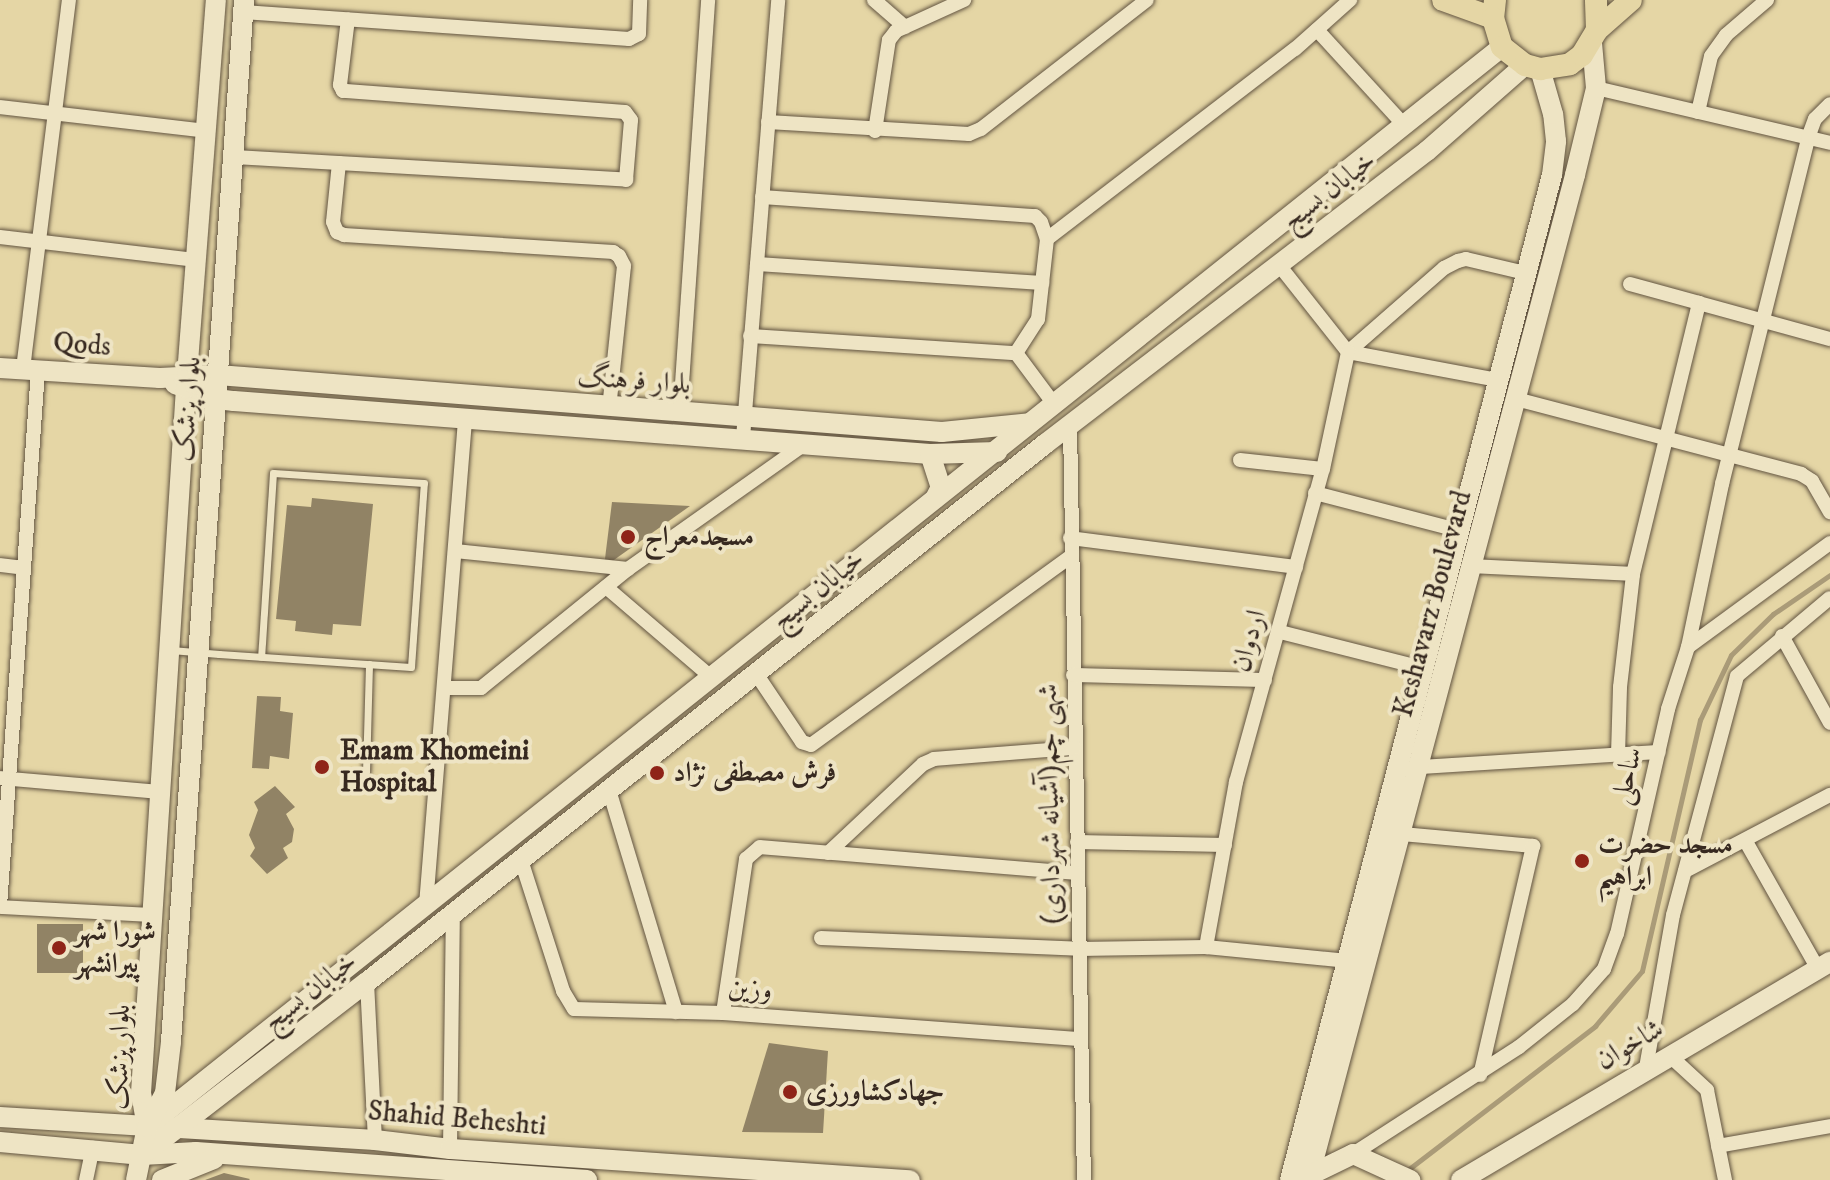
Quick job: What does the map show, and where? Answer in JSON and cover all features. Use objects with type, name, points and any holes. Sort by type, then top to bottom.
[{"type":"main road","name":"بلوار پزشک","points":[[147,1127],[141,1093],[187,383],[216,0]]},
{"type":"main road","points":[[1443,0],[1494,9],[1502,47],[1533,67],[1570,64],[1631,0]]},
{"type":"main road","points":[[1594,37],[1596,0]]},
{"type":"main road","name":"بلوار پزشک","points":[[147,1127],[165,1093],[171,1042],[200,652],[225,400],[233,157],[244,6]]},
{"type":"main road","name":"Keshavarz Boulevard","points":[[1303,1179],[1420,767],[1596,88],[1594,37]]},
{"type":"main road","name":"خیابان بسیج","points":[[147,1127],[1502,47]]},
{"type":"main road","name":"Keshavarz Boulevard","points":[[1303,1179],[1348,961],[1457,530],[1552,175],[1556,141],[1553,114],[1533,67]]},
{"type":"main road","name":"خیابان بسیج","points":[[142,1155],[367,982],[1012,471],[1533,67]]},
{"type":"main road","points":[[1146,331],[1165,354]]},
{"type":"main road","name":"Qods","points":[[0,368],[160,378],[187,383]]},
{"type":"main road","name":"بلوار فرهنگ","points":[[187,383],[226,376],[680,413],[806,443],[935,454],[996,450]]},
{"type":"main road","name":"بلوار فرهنگ","points":[[187,383],[225,400],[465,418],[942,432],[1030,423]]},
{"type":"main road","points":[[935,499],[941,487],[935,454],[942,432]]},
{"type":"main road","points":[[996,450],[1012,471]]},
{"type":"main road","name":"شاخوان","points":[[1461,1180],[1824,965]]},
{"type":"main road","name":"Shahid Beheshti","points":[[0,1117],[375,1140],[691,1172],[907,1180]]},
{"type":"main road","points":[[136,1180],[147,1127]]},
{"type":"main road","name":"Shahid Beheshti","points":[[0,1142],[93,1148],[142,1155],[237,1155],[587,1180]]},
{"type":"main road","points":[[162,1180],[204,1161],[237,1155]]},
{"type":"main road","points":[[1303,1179],[1359,1157],[1408,1179]]},
{"type":"street","points":[[69,0],[39,242],[30,370],[23,568],[7,698],[0,907],[154,915]]},
{"type":"street","points":[[244,6],[348,19],[629,39],[639,34],[640,0]]},
{"type":"street","points":[[680,413],[708,0]]},
{"type":"street","points":[[744,428],[778,0]]},
{"type":"street","points":[[874,0],[905,27]]},
{"type":"street","points":[[875,131],[885,49],[896,31],[964,0]]},
{"type":"street","points":[[768,122],[958,135],[981,129],[1147,0]]},
{"type":"street","points":[[1047,239],[1317,30],[1350,0]]},
{"type":"street","points":[[1698,112],[1711,56],[1726,35],[1767,0]]},
{"type":"street","points":[[233,157],[626,180],[629,174],[629,115],[343,91],[348,19]]},
{"type":"street","points":[[1317,30],[1404,125]]},
{"type":"street","points":[[1596,88],[1830,143]]},
{"type":"street","name":"ساحلی","points":[[1359,1157],[1480,1075],[1573,1004],[1604,969],[1617,934],[1659,752],[1688,647],[1730,453],[1808,138],[1815,119],[1830,104]]},
{"type":"street","points":[[0,107],[206,131]]},
{"type":"street","points":[[339,163],[333,222],[337,232],[344,235],[613,252],[619,256],[624,266],[609,408]]},
{"type":"street","points":[[762,197],[1023,213],[1041,222],[1047,239],[1038,319],[1016,353]]},
{"type":"street","points":[[0,237],[197,260]]},
{"type":"street","points":[[1348,352],[1444,268],[1458,261],[1466,259],[1525,273]]},
{"type":"street","points":[[757,264],[1042,283]]},
{"type":"street","points":[[1279,265],[1348,352],[1498,380]]},
{"type":"street","points":[[1630,284],[1830,339]]},
{"type":"street","points":[[1618,755],[1620,687],[1633,574],[1699,303]]},
{"type":"street","points":[[750,336],[1016,353],[1054,404]]},
{"type":"street","name":"اردوان","points":[[1206,947],[1236,782],[1323,469],[1348,352]]},
{"type":"street","points":[[1516,399],[1730,453],[1808,477],[1830,512]]},
{"type":"street","points":[[426,905],[465,418]]},
{"type":"street","name":"شهی چم(آشیانه شهرداری)","points":[[1070,426],[1084,1180]]},
{"type":"street","points":[[445,688],[481,688],[628,569],[806,443]]},
{"type":"street","points":[[1240,460],[1323,469]]},
{"type":"street","points":[[1315,493],[1457,530]]},
{"type":"street","points":[[1070,538],[1296,567]]},
{"type":"street","points":[[1688,647],[1830,543]]},
{"type":"street","points":[[455,551],[628,569]]},
{"type":"street","points":[[757,675],[802,742],[811,745],[1071,556]]},
{"type":"street","points":[[0,565],[23,568]]},
{"type":"street","points":[[1472,566],[1633,574]]},
{"type":"street","points":[[606,587],[711,677]]},
{"type":"street","points":[[1646,1068],[1673,915],[1737,676],[1830,598]]},
{"type":"street","points":[[1280,632],[1422,668]]},
{"type":"street","points":[[1782,636],[1830,723]]},
{"type":"street","points":[[1073,675],[1265,680]]},
{"type":"street","points":[[828,853],[923,764],[934,759],[1075,748]]},
{"type":"street","points":[[1420,767],[1659,752]]},
{"type":"street","points":[[3,778],[161,792]]},
{"type":"street","points":[[609,790],[676,1012]]},
{"type":"street","points":[[1685,871],[1830,795]]},
{"type":"street","points":[[1402,834],[1533,846],[1480,1075]]},
{"type":"street","points":[[1745,840],[1824,965]]},
{"type":"street","points":[[1077,842],[1225,845]]},
{"type":"street","points":[[723,1013],[746,859],[751,851],[760,847],[1077,873]]},
{"type":"street","name":"وزین","points":[[521,860],[563,991],[574,1009],[723,1013],[1081,1039]]},
{"type":"street","points":[[450,1149],[453,913]]},
{"type":"street","points":[[821,938],[1079,949],[1206,947],[1348,961]]},
{"type":"street","points":[[367,982],[375,1140]]},
{"type":"street","points":[[1669,1055],[1707,1090],[1725,1180]]},
{"type":"street","points":[[1718,1146],[1830,1126]]},
{"type":"street","points":[[86,1180],[93,1148]]},
{"type":"lane","points":[[169,650],[261,657],[411,667],[424,483],[273,473],[261,657]]},
{"type":"lane","points":[[366,772],[369,664]]},
{"type":"building","points":[[312,498],[373,504],[361,626],[333,624],[332,635],[295,631],[296,621],[276,619],[287,505],[311,507]]},
{"type":"building","name":"مسجدمعراج","points":[[612,502],[690,506],[604,567]]},
{"type":"building","points":[[257,696],[281,697],[280,711],[293,713],[289,759],[270,756],[269,769],[252,768]]},
{"type":"building","points":[[275,786],[295,807],[286,814],[294,829],[292,842],[283,848],[288,858],[267,874],[250,856],[255,848],[249,835],[258,810],[254,802]]},
{"type":"building","name":"شورا شهر پیرانشهر","points":[[37,924],[83,924],[83,973],[37,973]]},
{"type":"building","name":"جهادکشاورزی","points":[[769,1043],[828,1051],[823,1133],[742,1132]]},
{"type":"building","points":[[224,1173],[250,1179],[205,1180]]},
{"type":"waterway","points":[[1405,1172],[1595,1026],[1642,971],[1700,720],[1731,655],[1773,614],[1830,575]]},
{"type":"place","name":"مسجدمعراج","points":[[628,537]]},
{"type":"place","name":"Emam Khomeini Hospital","points":[[322,767]]},
{"type":"place","name":"فرش مصطفی نژاد","points":[[657,773]]},
{"type":"place","name":"مسجد حضرت ابراهیم","points":[[1582,861]]},
{"type":"place","name":"شورا شهر پیرانشهر","points":[[59,948]]},
{"type":"place","name":"جهادکشاورزی","points":[[790,1092]]}]
